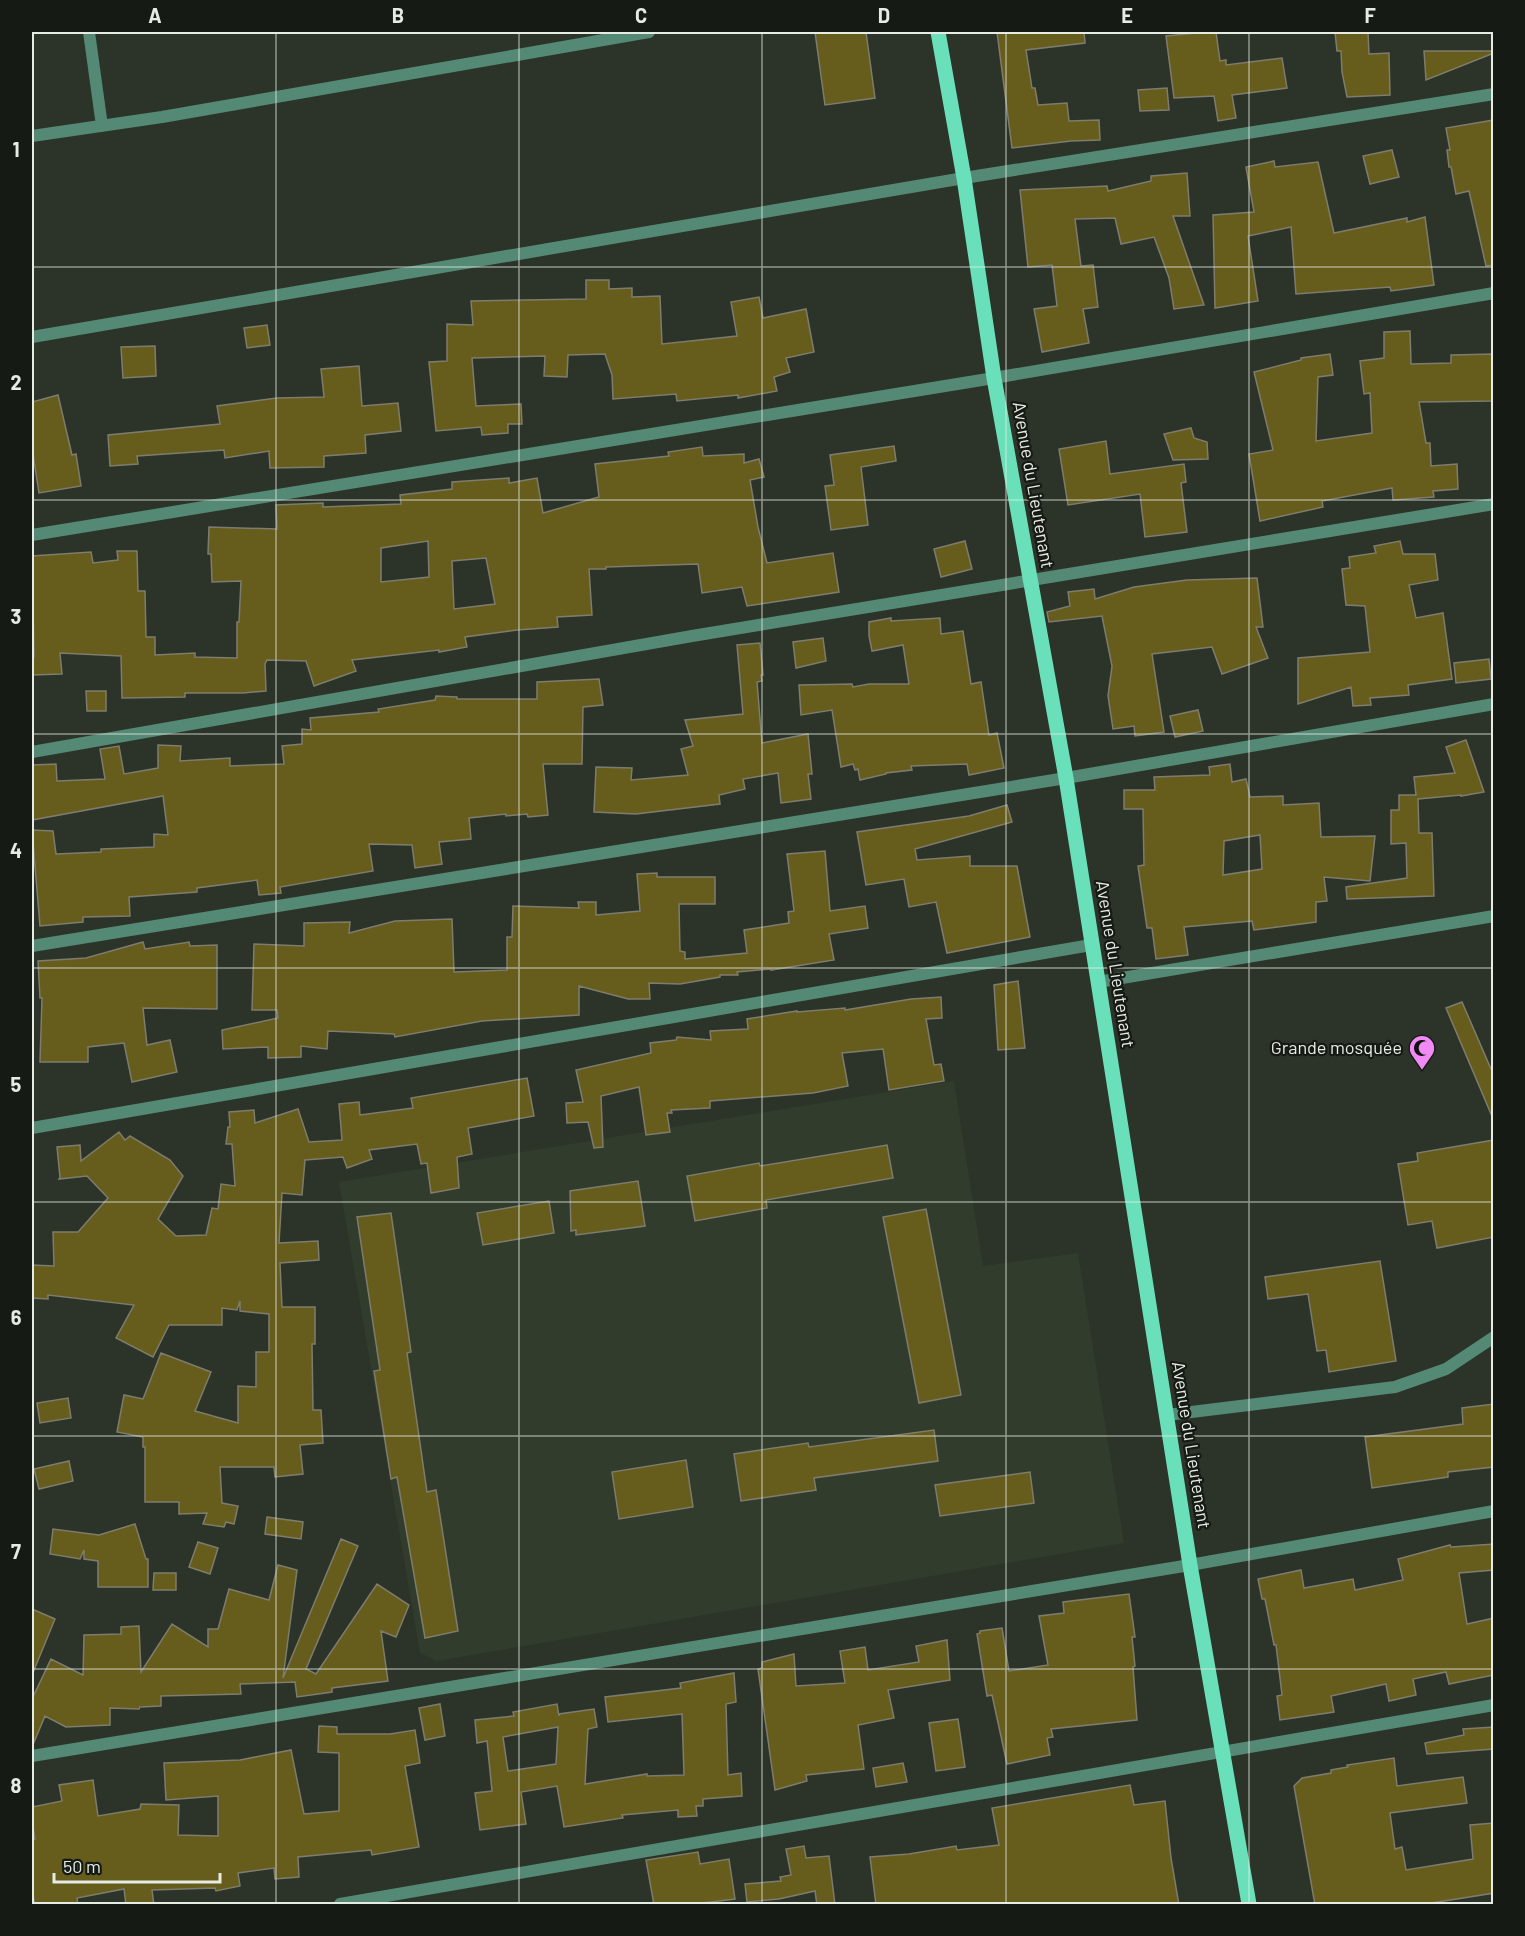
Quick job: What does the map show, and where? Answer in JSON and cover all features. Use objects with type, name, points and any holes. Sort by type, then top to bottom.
[{"type":"main road","name":"Avenue du Lieutenant","points":[[938,32],[964,178],[994,378],[1066,778],[1190,1565],[1249,1905]]},
{"type":"street","points":[[89,32],[102,126]]},
{"type":"street","points":[[32,136],[649,32]]},
{"type":"street","points":[[32,336],[964,178],[1494,94]]},
{"type":"street","points":[[32,535],[994,378],[1494,293]]},
{"type":"street","points":[[32,752],[669,640],[1494,504]]},
{"type":"street","points":[[32,946],[1066,778],[1494,704]]},
{"type":"street","points":[[1098,982],[1494,916]]},
{"type":"street","points":[[32,1128],[1091,945]]},
{"type":"street","points":[[1167,1415],[1395,1387],[1446,1369],[1494,1337]]},
{"type":"street","points":[[32,1756],[1190,1565],[1494,1511]]},
{"type":"street","points":[[340,1905],[1494,1705]]},
{"type":"street","points":[[415,1891],[417,1905]]},
{"type":"shaded area","points":[[954,1081],[983,1266],[1078,1253],[1124,1543],[437,1661],[420,1653],[339,1182]]},
{"type":"building","points":[[815,32],[866,32],[875,98],[825,105]]},
{"type":"building","points":[[997,32],[1084,32],[1085,43],[1026,50],[1032,88],[1035,88],[1038,105],[1067,103],[1069,121],[1099,120],[1100,140],[1012,148]]},
{"type":"building","points":[[1216,32],[1220,61],[1226,60],[1226,65],[1282,58],[1287,88],[1232,95],[1236,118],[1218,121],[1214,96],[1174,98],[1166,36]]},
{"type":"building","points":[[1335,32],[1368,32],[1369,54],[1389,53],[1390,95],[1347,97],[1341,51],[1337,51]]},
{"type":"building","points":[[1424,51],[1494,51],[1494,53],[1426,80]]},
{"type":"building","points":[[1167,88],[1169,110],[1140,111],[1138,90]]},
{"type":"building","points":[[1494,120],[1494,265],[1486,266],[1469,191],[1456,194],[1451,167],[1449,167],[1447,150],[1450,150],[1446,128]]},
{"type":"building","points":[[1392,150],[1399,177],[1370,184],[1363,156]]},
{"type":"building","points":[[1274,161],[1275,167],[1318,162],[1334,233],[1407,218],[1407,222],[1425,217],[1434,285],[1391,291],[1390,287],[1296,294],[1291,227],[1248,236],[1258,301],[1215,308],[1213,215],[1254,212],[1246,167]]},
{"type":"building","points":[[1187,173],[1190,216],[1173,216],[1204,305],[1174,309],[1169,278],[1154,237],[1121,244],[1115,218],[1075,219],[1081,266],[1093,265],[1098,307],[1083,309],[1089,343],[1042,352],[1034,309],[1057,306],[1052,265],[1028,267],[1020,190],[1107,186],[1108,191],[1151,181],[1151,176]]},
{"type":"building","points":[[586,280],[609,280],[609,289],[632,288],[632,297],[660,296],[662,344],[737,336],[731,302],[759,297],[763,318],[806,309],[814,352],[786,358],[790,372],[774,377],[777,391],[738,398],[738,395],[677,401],[676,394],[613,399],[612,375],[605,354],[568,355],[567,377],[544,376],[545,356],[472,358],[476,406],[521,404],[522,424],[508,424],[508,433],[482,435],[481,427],[436,431],[429,362],[447,361],[447,324],[473,325],[471,301],[586,299]]},
{"type":"building","points":[[267,325],[270,345],[247,348],[244,328]]},
{"type":"building","points":[[1410,331],[1411,364],[1451,363],[1451,355],[1494,354],[1494,401],[1419,402],[1426,443],[1430,443],[1431,466],[1457,464],[1458,489],[1433,491],[1434,497],[1393,500],[1392,488],[1322,501],[1323,507],[1260,521],[1249,454],[1273,450],[1254,372],[1301,360],[1301,358],[1330,354],[1333,375],[1318,377],[1316,441],[1372,433],[1370,393],[1364,394],[1360,361],[1384,358],[1384,332]]},
{"type":"building","points":[[155,346],[156,376],[123,378],[121,347]]},
{"type":"building","points":[[359,366],[362,406],[398,403],[401,431],[365,435],[366,453],[324,456],[324,467],[270,468],[269,451],[225,458],[224,450],[137,456],[138,464],[110,466],[108,435],[220,424],[217,406],[277,398],[324,397],[321,369]]},
{"type":"building","points":[[58,395],[72,455],[76,454],[81,486],[39,493],[32,448],[32,402]]},
{"type":"building","points":[[1191,428],[1194,438],[1207,442],[1208,459],[1173,460],[1164,434]]},
{"type":"building","points":[[1106,441],[1110,474],[1184,464],[1186,482],[1181,483],[1187,532],[1145,537],[1140,494],[1068,505],[1059,449]]},
{"type":"building","points":[[894,446],[896,461],[861,467],[868,525],[831,530],[825,486],[834,485],[830,455]]},
{"type":"building","points":[[702,447],[703,456],[744,454],[744,463],[759,459],[764,477],[750,480],[767,563],[833,553],[839,592],[747,606],[742,587],[702,593],[698,564],[606,567],[606,569],[589,569],[592,615],[557,617],[558,627],[465,637],[467,647],[439,652],[439,650],[352,660],[356,671],[314,686],[306,661],[267,660],[265,664],[266,691],[185,693],[185,697],[122,698],[121,656],[60,653],[62,674],[32,675],[32,657],[34,657],[32,556],[91,552],[93,563],[118,560],[117,551],[137,551],[138,591],[145,591],[146,637],[155,637],[155,655],[195,653],[195,657],[237,658],[237,622],[239,622],[241,581],[212,582],[211,554],[208,554],[209,527],[277,529],[276,505],[323,503],[323,507],[401,504],[400,495],[452,489],[452,482],[509,478],[509,483],[537,478],[543,513],[599,497],[595,464],[669,456],[668,452]],"holes":[[[428,541],[429,577],[381,582],[381,548]],[[486,558],[495,604],[454,609],[452,561]]]},
{"type":"building","points":[[965,541],[972,569],[941,577],[934,549]]},
{"type":"building","points":[[1400,541],[1403,554],[1435,554],[1438,580],[1409,585],[1416,618],[1443,613],[1452,679],[1408,685],[1409,695],[1370,698],[1371,705],[1353,706],[1351,687],[1298,704],[1298,658],[1370,652],[1365,606],[1346,605],[1342,569],[1350,568],[1349,557],[1376,553],[1374,546]]},
{"type":"building","points":[[1257,578],[1263,627],[1256,627],[1268,658],[1222,674],[1212,647],[1152,654],[1164,732],[1135,736],[1134,726],[1113,729],[1108,696],[1112,666],[1102,616],[1049,622],[1047,612],[1070,606],[1068,592],[1094,589],[1095,599],[1134,587],[1187,580]]},
{"type":"building","points":[[891,618],[891,621],[940,618],[941,634],[963,631],[971,684],[981,682],[989,735],[997,733],[1004,768],[969,775],[967,764],[911,766],[912,770],[886,773],[860,780],[858,769],[855,770],[853,764],[841,767],[832,710],[801,715],[799,685],[852,684],[853,687],[869,684],[909,684],[903,645],[872,651],[869,622]]},
{"type":"building","points":[[823,638],[826,661],[796,668],[793,642]]},
{"type":"building","points":[[760,643],[763,675],[761,675],[762,681],[757,682],[762,743],[808,734],[812,774],[808,774],[811,799],[781,803],[778,773],[743,779],[745,789],[719,795],[720,804],[636,814],[594,812],[596,767],[632,768],[631,780],[688,775],[681,749],[693,746],[685,720],[743,714],[737,645]]},
{"type":"building","points":[[1489,659],[1491,679],[1456,683],[1454,663]]},
{"type":"building","points":[[599,679],[603,705],[583,707],[582,764],[543,764],[548,815],[528,817],[527,814],[506,816],[506,814],[469,818],[471,839],[439,842],[442,864],[415,868],[412,845],[369,844],[373,871],[280,887],[281,893],[259,895],[257,880],[197,888],[197,892],[129,897],[130,916],[83,917],[83,922],[40,926],[32,830],[53,831],[56,854],[154,847],[154,834],[168,835],[163,796],[32,820],[32,765],[56,764],[57,781],[105,779],[100,749],[119,746],[124,774],[158,768],[158,745],[181,746],[180,761],[230,758],[230,766],[284,764],[282,746],[302,744],[302,729],[311,730],[310,718],[379,712],[378,709],[435,700],[436,696],[457,697],[457,699],[537,699],[537,682]]},
{"type":"building","points":[[86,691],[106,691],[106,711],[87,711]]},
{"type":"building","points":[[1198,710],[1203,731],[1175,737],[1170,716]]},
{"type":"building","points":[[1466,740],[1484,792],[1418,799],[1419,833],[1432,833],[1434,896],[1347,899],[1346,887],[1407,878],[1406,843],[1391,844],[1391,810],[1399,810],[1399,795],[1416,795],[1414,777],[1455,773],[1446,747]]},
{"type":"building","points":[[1230,764],[1232,782],[1246,779],[1250,797],[1283,796],[1283,805],[1319,803],[1321,837],[1375,836],[1370,881],[1324,877],[1327,901],[1316,902],[1316,922],[1254,930],[1252,921],[1184,927],[1188,955],[1156,959],[1152,928],[1147,928],[1138,866],[1144,865],[1143,809],[1124,809],[1124,790],[1155,790],[1154,777],[1210,775],[1209,767]],"holes":[[[1260,835],[1262,869],[1223,875],[1224,841]]]},
{"type":"building","points":[[1007,805],[1012,822],[915,849],[917,860],[970,856],[970,866],[1017,866],[1030,937],[947,953],[936,902],[909,907],[904,879],[866,885],[857,832],[969,816]]},
{"type":"building","points":[[825,851],[830,911],[865,906],[868,928],[829,934],[834,960],[771,970],[737,972],[738,975],[720,975],[720,977],[680,984],[649,983],[650,999],[628,999],[579,986],[579,1015],[482,1021],[395,1037],[394,1034],[328,1031],[327,1049],[301,1046],[301,1057],[268,1058],[268,1047],[223,1049],[222,1030],[278,1018],[277,1010],[252,1010],[254,944],[304,946],[304,923],[350,922],[349,933],[395,921],[452,919],[454,972],[507,970],[507,937],[512,937],[513,906],[579,908],[578,902],[596,902],[596,915],[640,911],[637,874],[657,873],[657,877],[715,877],[715,904],[679,904],[680,951],[685,952],[685,959],[747,953],[744,930],[789,923],[788,912],[794,911],[787,854]]},
{"type":"building","points":[[143,942],[145,949],[189,942],[190,946],[217,945],[217,1009],[143,1008],[147,1045],[170,1040],[177,1072],[132,1082],[124,1043],[88,1047],[88,1062],[40,1062],[42,998],[40,998],[38,961],[86,958]]},
{"type":"building","points":[[1018,981],[1025,1048],[998,1050],[994,985]]},
{"type":"building","points":[[941,997],[942,1018],[926,1019],[934,1065],[941,1064],[944,1081],[889,1090],[883,1049],[842,1053],[848,1086],[813,1093],[710,1101],[710,1108],[671,1110],[672,1113],[667,1113],[670,1132],[646,1135],[639,1087],[601,1096],[603,1147],[594,1148],[588,1122],[567,1123],[566,1103],[583,1102],[576,1070],[651,1053],[650,1043],[676,1040],[677,1037],[711,1040],[710,1031],[748,1029],[747,1019],[797,1011],[845,1008],[845,1010],[911,999]]},
{"type":"building","points":[[1462,1002],[1494,1076],[1494,1121],[1446,1008]]},
{"type":"building","points":[[527,1078],[534,1116],[468,1128],[472,1154],[457,1157],[459,1188],[431,1193],[427,1163],[421,1164],[417,1144],[369,1150],[372,1159],[347,1168],[343,1157],[305,1160],[302,1195],[282,1193],[279,1243],[318,1241],[319,1260],[280,1263],[282,1307],[315,1307],[315,1344],[312,1344],[313,1410],[321,1410],[323,1443],[300,1445],[303,1474],[275,1477],[274,1467],[220,1467],[222,1503],[238,1506],[234,1524],[226,1522],[224,1527],[203,1524],[207,1513],[179,1514],[179,1502],[145,1502],[143,1437],[117,1432],[124,1395],[143,1399],[161,1353],[211,1372],[195,1411],[238,1423],[238,1386],[256,1387],[256,1352],[269,1352],[269,1314],[240,1311],[240,1301],[237,1310],[222,1308],[222,1325],[169,1325],[153,1357],[116,1338],[134,1305],[48,1295],[48,1299],[32,1298],[32,1265],[54,1266],[53,1232],[78,1232],[108,1198],[87,1176],[59,1179],[57,1147],[80,1145],[81,1161],[119,1132],[125,1140],[130,1136],[170,1160],[183,1176],[158,1219],[176,1236],[206,1235],[212,1208],[218,1209],[221,1184],[235,1186],[232,1144],[226,1144],[228,1127],[230,1127],[229,1112],[254,1110],[255,1123],[298,1109],[309,1142],[342,1140],[339,1104],[359,1102],[360,1115],[413,1108],[411,1098]]},
{"type":"building","points":[[1494,1140],[1494,1237],[1437,1248],[1432,1221],[1408,1225],[1398,1164],[1418,1161],[1417,1153]]},
{"type":"building","points":[[887,1145],[893,1178],[766,1200],[767,1208],[695,1221],[687,1176],[759,1163],[760,1166]]},
{"type":"building","points":[[638,1181],[645,1226],[576,1235],[576,1230],[571,1231],[570,1191]]},
{"type":"building","points":[[549,1201],[554,1233],[483,1245],[477,1213]]},
{"type":"building","points":[[926,1209],[961,1395],[919,1403],[883,1217]]},
{"type":"building","points":[[391,1213],[411,1352],[407,1353],[427,1492],[436,1490],[458,1631],[425,1638],[397,1477],[391,1479],[374,1371],[380,1370],[357,1217]]},
{"type":"building","points":[[1380,1261],[1396,1361],[1329,1372],[1326,1350],[1317,1351],[1308,1294],[1268,1299],[1265,1277]]},
{"type":"building","points":[[68,1398],[71,1418],[40,1423],[37,1403]]},
{"type":"building","points":[[1494,1404],[1494,1467],[1448,1472],[1448,1477],[1372,1488],[1365,1437],[1463,1424],[1462,1408]]},
{"type":"building","points":[[934,1430],[938,1461],[814,1478],[816,1490],[741,1501],[734,1454],[808,1443],[809,1447]]},
{"type":"building","points":[[686,1460],[693,1507],[619,1519],[612,1472]]},
{"type":"building","points":[[69,1461],[73,1481],[39,1489],[34,1469]]},
{"type":"building","points":[[1030,1472],[1034,1503],[940,1516],[935,1485]]},
{"type":"building","points":[[267,1517],[303,1522],[301,1539],[265,1534]]},
{"type":"building","points":[[135,1524],[146,1559],[148,1559],[148,1587],[98,1587],[98,1561],[84,1559],[84,1550],[80,1559],[50,1554],[53,1529],[99,1535]]},
{"type":"building","points":[[341,1539],[358,1546],[306,1669],[316,1674],[377,1584],[409,1605],[396,1637],[381,1631],[388,1681],[332,1688],[332,1692],[297,1697],[295,1682],[240,1684],[241,1694],[161,1696],[161,1706],[140,1707],[139,1709],[110,1708],[110,1725],[66,1727],[45,1716],[32,1747],[32,1699],[51,1659],[83,1675],[84,1635],[121,1634],[121,1627],[139,1626],[141,1672],[172,1624],[208,1647],[208,1629],[218,1629],[229,1589],[269,1600],[278,1565],[297,1570],[283,1678]]},
{"type":"building","points":[[198,1542],[218,1548],[210,1574],[189,1567]]},
{"type":"building","points":[[1494,1544],[1494,1570],[1459,1573],[1467,1624],[1494,1618],[1494,1675],[1449,1684],[1446,1672],[1413,1679],[1416,1695],[1389,1701],[1386,1684],[1331,1696],[1334,1712],[1280,1720],[1277,1696],[1282,1695],[1276,1645],[1274,1645],[1265,1599],[1262,1599],[1258,1579],[1301,1570],[1304,1588],[1353,1579],[1355,1590],[1403,1580],[1398,1559],[1450,1545],[1451,1547]]},
{"type":"building","points":[[154,1573],[176,1573],[176,1590],[153,1590]]},
{"type":"building","points":[[1129,1594],[1135,1637],[1132,1637],[1137,1720],[1051,1729],[1053,1737],[1047,1738],[1050,1755],[1007,1764],[992,1695],[987,1696],[977,1634],[980,1631],[1002,1628],[1009,1671],[1048,1665],[1039,1616],[1064,1613],[1063,1602]]},
{"type":"building","points":[[32,1609],[55,1619],[32,1675]]},
{"type":"building","points":[[947,1640],[950,1680],[888,1690],[894,1718],[858,1725],[864,1769],[806,1775],[807,1781],[775,1790],[758,1669],[762,1668],[762,1662],[794,1654],[796,1686],[845,1683],[840,1651],[865,1647],[868,1670],[919,1662],[916,1646]]},
{"type":"building","points":[[734,1673],[736,1702],[726,1704],[728,1775],[741,1773],[742,1796],[703,1799],[703,1806],[696,1806],[697,1816],[678,1817],[678,1810],[622,1815],[623,1818],[564,1827],[557,1786],[521,1792],[526,1824],[480,1830],[475,1793],[492,1791],[487,1741],[477,1743],[475,1720],[514,1716],[513,1712],[557,1704],[559,1716],[559,1714],[594,1709],[597,1727],[588,1729],[585,1784],[647,1774],[647,1776],[684,1775],[682,1714],[608,1722],[605,1697],[681,1688],[680,1683]],"holes":[[[558,1727],[556,1764],[508,1771],[503,1737]]]},
{"type":"building","points":[[440,1704],[445,1736],[425,1740],[419,1708]]},
{"type":"building","points":[[958,1719],[965,1767],[936,1771],[929,1723]]},
{"type":"building","points":[[319,1726],[337,1727],[337,1734],[390,1734],[415,1730],[420,1763],[405,1766],[419,1847],[372,1855],[371,1850],[298,1857],[299,1877],[275,1879],[274,1868],[238,1873],[240,1886],[216,1891],[215,1888],[152,1890],[154,1905],[126,1905],[124,1889],[77,1898],[78,1905],[35,1905],[32,1890],[32,1840],[35,1839],[32,1807],[62,1801],[59,1785],[93,1780],[98,1816],[140,1809],[141,1804],[179,1805],[178,1835],[218,1836],[218,1796],[166,1800],[164,1763],[240,1760],[291,1750],[304,1814],[339,1811],[339,1753],[318,1752]]},
{"type":"building","points":[[1494,1727],[1494,1749],[1427,1754],[1425,1743],[1464,1735],[1463,1729]]},
{"type":"building","points":[[1394,1758],[1397,1786],[1463,1777],[1467,1803],[1390,1813],[1395,1849],[1402,1847],[1406,1870],[1473,1859],[1470,1825],[1494,1823],[1494,1893],[1419,1905],[1315,1905],[1294,1786],[1302,1778],[1331,1773],[1331,1770],[1348,1767],[1347,1765]]},
{"type":"building","points":[[903,1763],[907,1782],[876,1787],[873,1768]]},
{"type":"building","points":[[1130,1785],[1134,1805],[1165,1801],[1179,1905],[876,1905],[870,1857],[909,1854],[956,1846],[957,1850],[999,1845],[992,1808]]},
{"type":"building","points":[[804,1846],[806,1858],[829,1856],[835,1905],[817,1905],[815,1891],[779,1899],[747,1902],[745,1884],[781,1881],[780,1877],[791,1875],[786,1849]]},
{"type":"building","points":[[698,1852],[700,1864],[729,1859],[735,1899],[686,1905],[654,1905],[646,1860]]},
{"type":"place","name":"Grande mosquée","points":[[1422,1071]]}]
